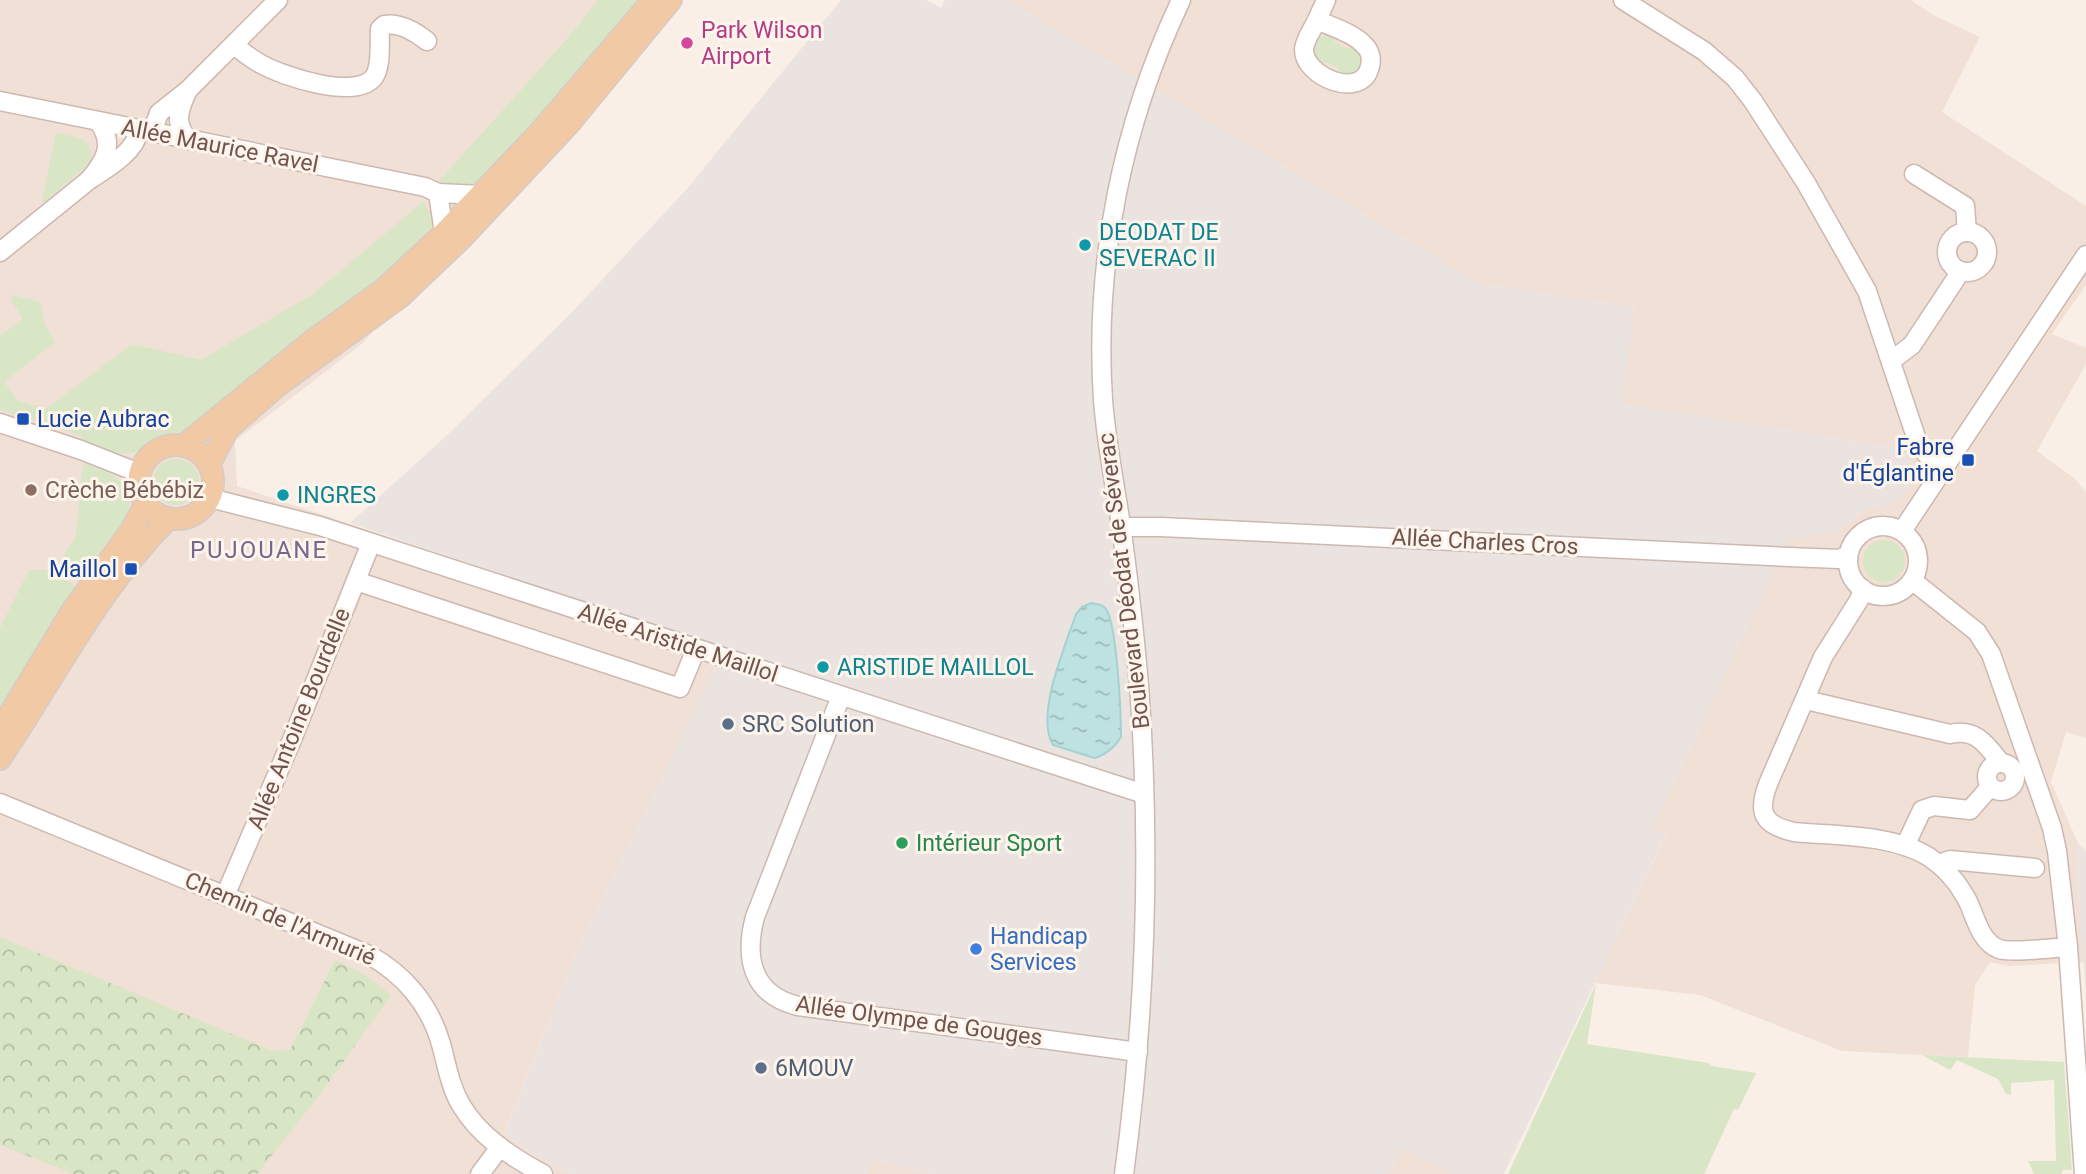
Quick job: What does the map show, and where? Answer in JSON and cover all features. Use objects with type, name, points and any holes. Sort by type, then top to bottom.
[{"type":"main road","points":[[183,446],[312,341],[384,289],[444,233],[539,133],[653,0]]},
{"type":"main road","points":[[209,465],[228,429],[277,386],[400,296],[470,229],[569,124],[671,0]]},
{"type":"main road","points":[[172,445],[193,449],[209,465],[213,487],[210,498],[193,516],[181,520],[168,519],[155,514],[145,505],[138,484],[139,473],[151,454],[160,448],[172,445]]},
{"type":"main road","points":[[0,730],[72,611],[130,532],[145,505]]},
{"type":"main road","points":[[0,759],[97,608],[142,545],[168,519]]},
{"type":"street","points":[[0,252],[134,144],[159,113],[188,90],[278,0]]},
{"type":"street","name":"Boulevard Déodat de Séverac","points":[[1124,1174],[1138,1052],[1145,914],[1144,794],[1137,670],[1122,527],[1103,404],[1103,299],[1115,196],[1146,87],[1181,0]]},
{"type":"street","points":[[1317,20],[1326,0]]},
{"type":"street","points":[[1623,0],[1704,51],[1747,92],[1807,183],[1867,291],[1919,446],[1929,457],[1945,467]]},
{"type":"street","points":[[234,45],[261,64],[294,78],[352,86],[367,83],[377,72],[380,29],[384,25],[398,25],[427,41]]},
{"type":"street","points":[[188,90],[178,114],[180,129],[189,140]]},
{"type":"street","name":"Allée Maurice Ravel","points":[[0,102],[425,187],[438,193],[482,195]]},
{"type":"street","points":[[89,180],[108,151],[106,133],[99,122]]},
{"type":"street","points":[[1914,174],[1965,206],[1967,232]]},
{"type":"street","points":[[438,193],[444,233]]},
{"type":"street","points":[[1967,232],[1980,237],[1987,249],[1985,262],[1974,271],[1961,271],[1950,263],[1947,249],[1954,237],[1967,232]]},
{"type":"street","points":[[1902,531],[2086,255]]},
{"type":"street","points":[[1891,361],[1912,345],[1961,271]]},
{"type":"street","points":[[0,424],[139,473]]},
{"type":"street","name":"Allée Aristide Maillol","points":[[210,498],[320,526],[1144,794]]},
{"type":"street","points":[[1875,526],[1889,526],[1902,531],[1911,538],[1919,559],[1913,580],[1902,590],[1889,595],[1875,595],[1863,589],[1854,580],[1849,568],[1848,555],[1853,542],[1863,532],[1875,526]]},
{"type":"street","name":"Allée Charles Cros","points":[[1122,527],[1802,558],[1839,559],[1848,555]]},
{"type":"street","name":"Allée Antoine Bourdelle","points":[[225,896],[291,742],[371,543]]},
{"type":"street","points":[[355,580],[680,688],[695,649]]},
{"type":"street","points":[[1913,580],[1977,632],[1991,654],[2052,828],[2061,879],[2068,947],[2084,1174]]},
{"type":"street","points":[[1863,589],[1859,600],[1823,657],[1763,798],[1763,812],[1768,821],[1779,828],[1794,832],[1892,842],[1905,846],[1939,864],[1955,880],[1967,898],[1985,938],[1999,949],[2068,947]]},
{"type":"street","name":"Allée Olympe de Gouges","points":[[841,696],[752,928],[750,955],[756,974],[768,992],[777,999],[798,1006],[1138,1052]]},
{"type":"street","points":[[1806,700],[1950,734],[1965,732],[1975,735],[1982,739],[2001,763],[2011,767],[2014,783],[2005,791],[1990,787],[1970,810],[1934,806],[1922,810],[1905,846]]},
{"type":"street","name":"Chemin de l'Armurié","points":[[0,803],[369,955],[395,971],[429,1013],[441,1042],[449,1080],[461,1105],[475,1125],[500,1147],[543,1174]]},
{"type":"street","points":[[1939,864],[1950,860],[2035,868]]},
{"type":"street","points":[[480,1174],[500,1147]]},
{"type":"shaded area","points":[[0,0],[655,0],[363,343],[235,441],[237,486],[722,649],[576,953],[504,1133],[533,1154],[570,1174],[0,1174]]},
{"type":"shaded area","points":[[841,0],[926,0],[941,8],[945,0],[1006,0],[1481,284],[1634,307],[1623,404],[1908,450],[1912,468],[1909,489],[1895,502],[1883,507],[1865,509],[1836,532],[1789,539],[1651,832],[1666,834],[1504,1174],[1457,1174],[1402,1148],[1389,1174],[932,1174],[871,1159],[867,1174],[570,1174],[504,1134],[576,953],[722,649],[350,523],[444,438],[572,312],[686,190]]},
{"type":"shaded area","points":[[1006,0],[1911,0],[1933,15],[1980,37],[1942,112],[2086,206],[2086,285],[2052,334],[2086,348],[2086,364],[2037,451],[2074,478],[2086,492],[2086,738],[2066,732],[2051,782],[2078,843],[2077,877],[2084,962],[2008,966],[1990,962],[1975,985],[1968,1057],[1842,1051],[1700,995],[1595,983],[1666,835],[1651,832],[1789,538],[1836,532],[1865,509],[1883,507],[1908,450],[1622,404],[1634,307],[1481,284]]},
{"type":"shaded area","points":[[2078,843],[2086,851],[2086,992],[2077,877]]},
{"type":"shaded area","points":[[1402,1148],[1457,1174],[1389,1174]]},
{"type":"shaded area","points":[[871,1159],[932,1174],[867,1174]]},
{"type":"green space","points":[[598,0],[644,0],[485,181],[471,188],[438,182],[566,40]]},
{"type":"green space","points":[[1328,34],[1334,36],[1335,43],[1348,49],[1354,45],[1364,59],[1359,74],[1339,77],[1339,69],[1326,62],[1321,66],[1312,55],[1314,42]]},
{"type":"green space","points":[[56,133],[86,142],[91,153],[91,162],[44,202],[42,201]]},
{"type":"green space","points":[[423,202],[433,217],[432,234],[424,246],[185,432],[153,440],[135,452],[123,454],[79,442],[82,436],[0,410],[0,336],[23,319],[11,300],[12,295],[41,302],[44,323],[55,342],[4,382],[17,400],[46,409],[132,344],[201,360],[313,294]]},
{"type":"green space","points":[[176,459],[192,466],[199,482],[192,498],[176,505],[160,498],[153,482],[160,466]]},
{"type":"green space","points":[[83,463],[119,480],[128,494],[129,517],[81,584],[57,567],[76,536]]},
{"type":"green space","points":[[1884,540],[1899,546],[1905,561],[1899,576],[1884,582],[1869,576],[1863,561],[1869,546]]},
{"type":"green space","points":[[29,570],[51,570],[78,588],[45,635],[0,718],[0,628]]},
{"type":"green space","points":[[0,937],[273,1051],[291,1048],[335,960],[365,975],[391,995],[322,1092],[257,1174],[74,1174],[0,1145]]},
{"type":"green space","points":[[1596,984],[1587,1044],[1756,1073],[1738,1110],[1734,1109],[1704,1174],[1508,1174]]},
{"type":"green space","points":[[1922,1055],[2064,1062],[2072,1170],[2062,1170],[2062,1174],[2034,1174],[2028,1161],[2056,1161],[2054,1080],[2011,1083],[2011,1095],[2006,1094],[1998,1079],[1957,1060],[1950,1070]]},
{"type":"water","points":[[1091,603],[1104,607],[1110,618],[1118,670],[1121,726],[1121,737],[1116,744],[1106,753],[1094,758],[1053,745],[1048,732],[1047,717],[1059,662],[1076,614]]},
{"type":"place","name":"Park Wilson Airport","points":[[687,43]]},
{"type":"place","name":"DEODAT DE SEVERAC II","points":[[1085,245]]},
{"type":"place","name":"Lucie Aubrac","points":[[23,419]]},
{"type":"place","name":"Fabre d'Églantine","points":[[1968,460]]},
{"type":"place","name":"Crèche Bébébiz","points":[[31,490]]},
{"type":"place","name":"INGRES","points":[[283,495]]},
{"type":"place","name":"Maillol","points":[[131,569]]},
{"type":"place","name":"ARISTIDE MAILLOL","points":[[823,667]]},
{"type":"place","name":"SRC Solution","points":[[728,724]]},
{"type":"place","name":"Intérieur Sport","points":[[902,843]]},
{"type":"place","name":"Handicap Services","points":[[976,949]]},
{"type":"place","name":"6MOUV","points":[[761,1068]]},
{"type":"district","name":"PUJOUANE","points":[[259,550]]}]
